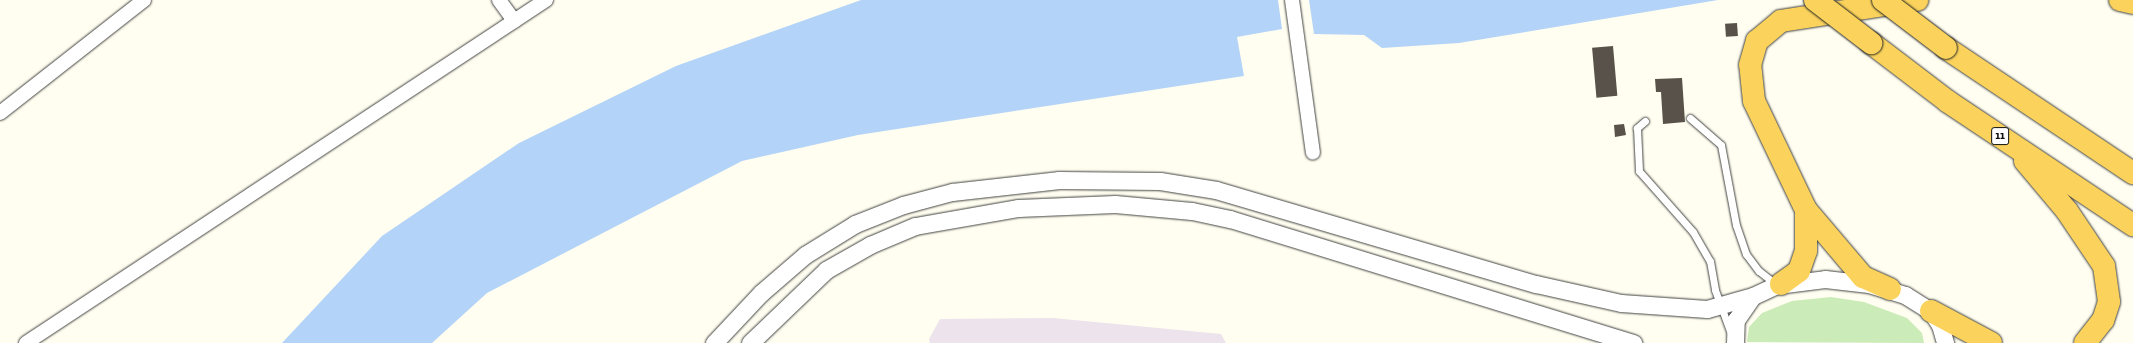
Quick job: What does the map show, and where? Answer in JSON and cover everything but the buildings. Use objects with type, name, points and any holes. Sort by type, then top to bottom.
[{"type":"highway","name":"11","points":[[1815,0],[1947,101],[2133,224]]},
{"type":"highway","points":[[1883,0],[1946,48],[2133,173]]},
{"type":"highway","points":[[1890,290],[1863,277],[1806,210],[1754,101],[1750,65],[1757,41],[1781,21],[1917,0]]},
{"type":"highway","points":[[2120,0],[2133,3]]},
{"type":"highway","points":[[2008,142],[2067,212],[2104,266],[2109,302],[2103,320],[2085,343]]},
{"type":"highway","points":[[1779,284],[1799,271],[1806,251],[1806,210]]},
{"type":"highway","points":[[1931,311],[1991,343]]},
{"type":"street","points":[[0,112],[144,0]]},
{"type":"street","points":[[499,0],[514,21]]},
{"type":"street","points":[[26,343],[546,0]]},
{"type":"street","points":[[1292,0],[1313,153]]},
{"type":"street","points":[[714,343],[761,293],[805,255],[855,224],[903,205],[952,192],[1066,180],[1160,181],[1216,190],[1503,274],[1586,295],[1667,308],[1707,309],[1753,296],[1779,284],[1847,280],[1890,290],[1931,311],[1940,325],[1945,343]]},
{"type":"street","points":[[750,343],[826,270],[870,245],[915,226],[1018,208],[1115,204],[1192,211],[1230,219],[1633,343]]},
{"type":"street","points":[[1734,341],[1738,316],[1753,296]]},
{"type":"lane","points":[[1690,118],[1721,145],[1736,225],[1746,254],[1759,271],[1779,284]]},
{"type":"lane","points":[[1644,121],[1636,128],[1639,171],[1693,232],[1710,261],[1721,305],[1734,341]]},
{"type":"shaded area","points":[[1053,318],[1221,334],[1226,343],[930,343],[929,339],[940,319]]},
{"type":"green space","points":[[1831,297],[1864,302],[1907,318],[1922,333],[1924,343],[1747,342],[1749,327],[1762,313],[1792,301]]},
{"type":"water","points":[[861,0],[1278,0],[1282,29],[1237,37],[1244,76],[858,135],[742,161],[487,293],[432,343],[282,343],[382,236],[519,143],[676,66]]},
{"type":"water","points":[[1309,0],[1718,0],[1459,43],[1382,48],[1364,35],[1314,34]]}]
